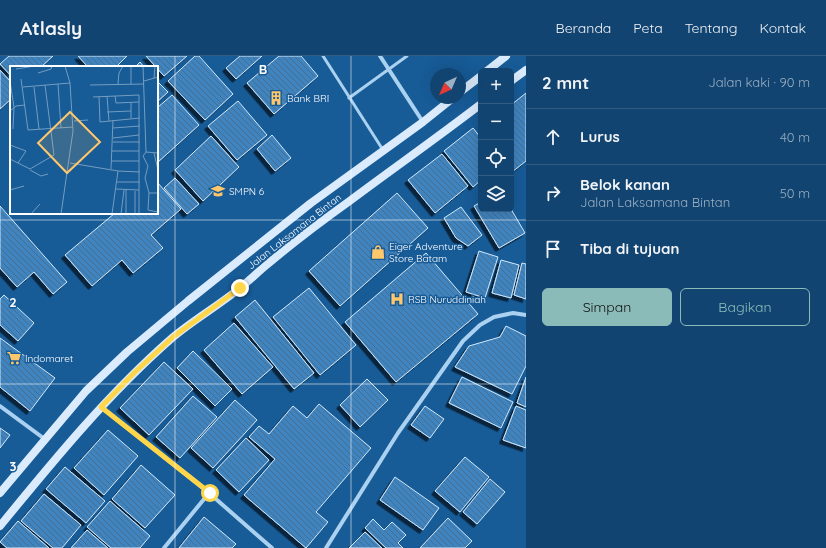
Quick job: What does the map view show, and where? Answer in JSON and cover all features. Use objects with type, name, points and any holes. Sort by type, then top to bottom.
[{"type":"main road","points":[[491,68],[506,56]]},
{"type":"main road","points":[[514,79],[526,70]]},
{"type":"main road","points":[[466,87],[478,78]]},
{"type":"main road","name":"Jalan Laksamana Bintan","points":[[0,493],[86,391],[127,352],[188,301],[311,203],[446,104]]},
{"type":"main road","name":"Jalan Laksamana Bintan","points":[[0,526],[101,407],[134,373],[173,337],[240,288],[270,262],[350,200],[444,133],[478,106]]},
{"type":"street","points":[[380,56],[423,122]]},
{"type":"street","points":[[326,548],[398,433],[463,341],[480,325],[494,317],[513,313],[526,315]]},
{"type":"street","points":[[0,406],[46,440]]},
{"type":"street","points":[[101,407],[210,493],[272,548]]},
{"type":"street","points":[[164,548],[210,493]]},
{"type":"lane","points":[[323,56],[383,150]]},
{"type":"lane","points":[[349,98],[407,56]]},
{"type":"building","points":[[9,56],[53,56],[42,66],[10,66],[10,75],[0,64]]},
{"type":"building","points":[[78,56],[127,56],[117,66],[87,66]]},
{"type":"building","points":[[146,56],[187,56],[164,76],[158,69],[158,66],[155,66]]},
{"type":"building","points":[[195,56],[199,56],[233,94],[205,120],[168,81]]},
{"type":"building","points":[[240,56],[262,56],[236,79],[226,68]]},
{"type":"building","name":"Bank BRI","points":[[279,56],[301,56],[318,76],[274,114],[247,83]]},
{"type":"building","points":[[140,62],[143,66],[136,66]]},
{"type":"building","points":[[0,70],[10,81],[10,100],[0,109]]},
{"type":"building","points":[[158,82],[168,92],[158,101]]},
{"type":"building","points":[[526,93],[526,161],[514,170],[514,104]]},
{"type":"building","points":[[172,95],[199,125],[158,162],[158,107]]},
{"type":"building","points":[[238,101],[267,135],[237,160],[208,126]]},
{"type":"building","points":[[473,128],[478,134],[478,183],[473,187],[444,151]]},
{"type":"building","points":[[272,135],[291,158],[275,171],[257,149]]},
{"type":"building","points":[[211,136],[239,167],[203,201],[175,170]]},
{"type":"building","points":[[442,154],[468,186],[435,213],[408,180]]},
{"type":"building","points":[[175,178],[199,204],[187,214],[164,188]]},
{"type":"building","points":[[158,183],[181,209],[151,235],[163,248],[133,273],[122,260],[92,286],[65,255],[114,214],[158,214]]},
{"type":"building","points":[[397,193],[428,228],[340,306],[309,271]]},
{"type":"building","points":[[478,204],[478,212],[513,212],[525,233],[499,248],[474,206]]},
{"type":"building","points":[[0,206],[67,282],[53,294],[34,272],[17,287],[0,268]]},
{"type":"building","points":[[461,207],[482,235],[468,246],[456,238],[444,218]]},
{"type":"building","points":[[479,251],[498,257],[485,298],[466,292]]},
{"type":"building","points":[[426,253],[478,314],[396,382],[345,322]]},
{"type":"building","points":[[501,260],[519,265],[511,298],[492,293]]},
{"type":"building","points":[[522,263],[526,264],[526,299],[514,295]]},
{"type":"building","points":[[309,288],[356,345],[320,375],[273,317]]},
{"type":"building","points":[[4,295],[34,323],[18,341],[0,325],[0,299]]},
{"type":"building","points":[[255,300],[314,373],[294,389],[235,317]]},
{"type":"building","points":[[234,323],[273,367],[242,394],[204,350]]},
{"type":"building","points":[[506,326],[526,336],[526,366],[512,394],[455,367],[469,346],[500,337]]},
{"type":"building","name":"Indomaret","points":[[0,338],[55,378],[30,411],[0,387]]},
{"type":"building","points":[[193,351],[232,389],[215,406],[177,368]]},
{"type":"building","points":[[164,362],[193,389],[149,435],[120,408]]},
{"type":"building","points":[[462,377],[513,402],[501,428],[449,403]]},
{"type":"building","points":[[526,377],[526,407],[517,403]]},
{"type":"building","points":[[367,379],[388,400],[360,427],[340,405]]},
{"type":"building","points":[[193,396],[217,417],[180,458],[156,437]]},
{"type":"building","points":[[235,400],[257,420],[213,468],[191,448]]},
{"type":"building","points":[[319,404],[371,448],[316,512],[328,522],[306,548],[244,495],[275,459],[249,437],[259,426],[269,434],[293,406],[307,418]]},
{"type":"building","points":[[425,406],[444,419],[430,438],[411,425]]},
{"type":"building","points":[[516,406],[526,410],[526,448],[503,440]]},
{"type":"building","points":[[0,428],[10,435],[0,448]]},
{"type":"building","points":[[108,430],[138,456],[104,495],[74,468]]},
{"type":"building","points":[[246,438],[269,460],[239,492],[216,470]]},
{"type":"building","points":[[465,457],[489,477],[460,512],[435,491]]},
{"type":"building","points":[[141,465],[175,495],[145,528],[112,499]]},
{"type":"building","points":[[65,467],[105,501],[86,523],[46,489]]},
{"type":"building","points":[[395,477],[439,508],[423,530],[380,500]]},
{"type":"building","points":[[490,479],[505,492],[477,524],[463,512]]},
{"type":"building","points":[[44,494],[81,525],[62,548],[53,548],[21,521]]},
{"type":"building","points":[[110,501],[150,536],[140,548],[111,548],[87,527]]},
{"type":"building","points":[[204,517],[236,544],[232,548],[179,548]]},
{"type":"building","points":[[448,518],[472,541],[465,548],[420,548]]},
{"type":"building","points":[[373,519],[384,530],[392,522],[406,535],[398,543],[403,548],[386,548],[365,528]]},
{"type":"building","points":[[18,521],[49,548],[7,548],[0,542]]},
{"type":"building","points":[[87,530],[108,548],[71,548]]},
{"type":"building","points":[[365,532],[382,548],[349,548]]},
{"type":"place","name":"Bank BRI","points":[[276,98]]},
{"type":"place","name":"SMPN 6","points":[[218,191]]},
{"type":"place","name":"Eiger Adventure Store Batam","points":[[378,252]]},
{"type":"place","name":"RSB Nuruddiniah","points":[[397,299]]},
{"type":"place","name":"Indomaret","points":[[14,358]]},
{"type":"route","points":[[210,493],[101,407],[134,373],[173,337],[240,288]]}]
